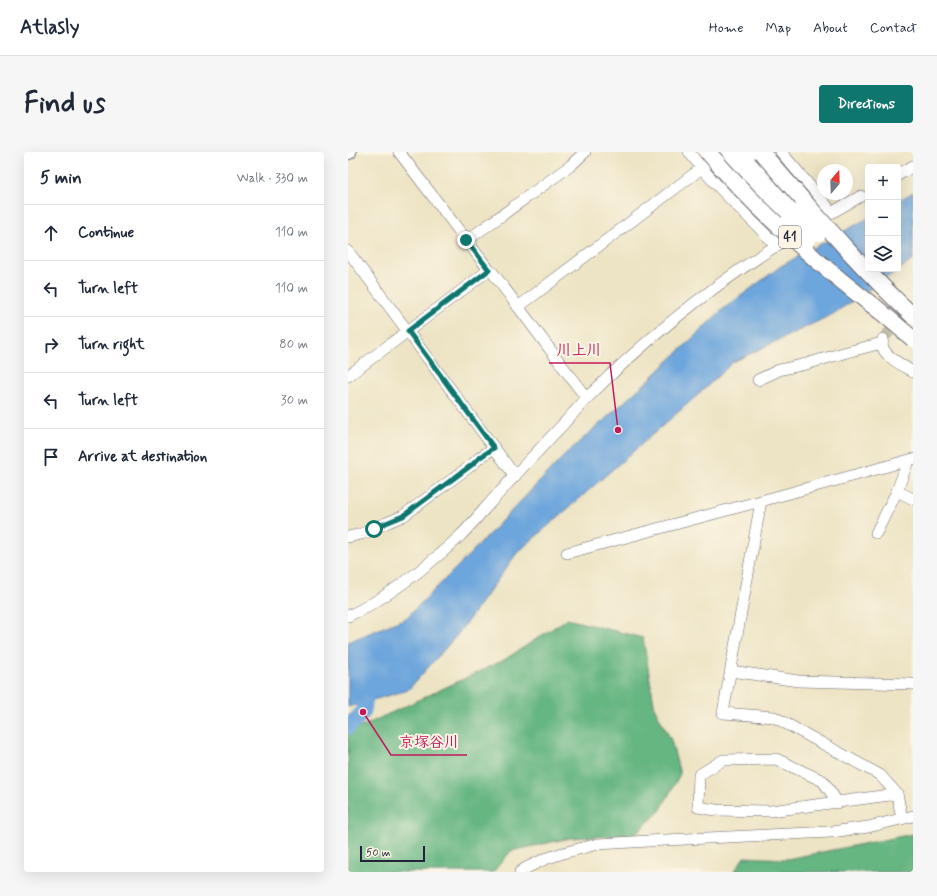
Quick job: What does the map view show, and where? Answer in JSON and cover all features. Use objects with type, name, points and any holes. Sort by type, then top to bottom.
[{"type":"highway","name":"41","points":[[708,152],[725,172],[779,228],[839,280],[913,339]]},
{"type":"highway","name":"41","points":[[726,152],[793,216],[913,322]]},
{"type":"highway","name":"41","points":[[744,152],[821,254],[881,312]]},
{"type":"highway","name":"41","points":[[761,152],[847,249],[913,316]]},
{"type":"street","points":[[399,152],[489,270],[493,273],[586,399]]},
{"type":"street","points":[[466,240],[570,166],[584,152]]},
{"type":"street","points":[[689,152],[702,168],[771,240]]},
{"type":"street","points":[[518,307],[702,168],[726,152]]},
{"type":"street","points":[[781,152],[827,206]]},
{"type":"street","points":[[901,173],[913,166]]},
{"type":"street","points":[[735,272],[735,267],[738,263],[771,240],[827,206],[852,196],[864,194]]},
{"type":"street","points":[[348,616],[378,600],[406,581],[460,536],[586,399],[673,320],[735,272],[771,248],[864,194]]},
{"type":"street","points":[[348,251],[515,476]]},
{"type":"street","points":[[348,376],[489,270]]},
{"type":"street","points":[[758,380],[779,370],[806,364],[883,341],[883,350],[889,356],[913,372]]},
{"type":"street","points":[[348,537],[361,534],[403,516],[494,448]]},
{"type":"street","points":[[876,533],[911,460]]},
{"type":"street","points":[[567,553],[761,502],[911,460]]},
{"type":"street","points":[[897,491],[913,499]]},
{"type":"street","points":[[761,502],[723,713],[774,717],[880,775],[897,794],[902,819]]},
{"type":"street","points":[[731,671],[798,681],[913,684]]},
{"type":"street","points":[[838,802],[823,781],[776,760],[723,760],[699,775],[698,807],[716,810],[771,811],[838,802],[897,794]]},
{"type":"street","points":[[520,872],[545,859],[598,844],[831,832],[868,827],[913,816]]},
{"type":"green space","points":[[567,619],[643,638],[655,709],[671,740],[680,774],[660,811],[634,835],[570,838],[511,851],[493,872],[348,872],[348,733],[504,660]]},
{"type":"green space","points":[[913,834],[913,872],[734,872],[744,857],[787,859]]},
{"type":"water","points":[[913,192],[913,260],[901,268],[901,200]]},
{"type":"water","points":[[865,220],[865,272],[895,272],[833,314],[733,362],[700,393],[517,553],[458,634],[408,690],[348,707],[348,642],[406,618],[568,452],[650,379],[722,310],[781,266]]},
{"type":"waterway","points":[[348,727],[363,712],[366,694],[371,682]]},
{"type":"tunnel","points":[[883,339],[888,333],[913,316]]},
{"type":"place","name":"川上川","points":[[618,430]]},
{"type":"place","name":"京塚谷川","points":[[363,712]]},
{"type":"route","points":[[374,529],[403,516],[494,448],[408,331],[489,270],[466,240]]}]
